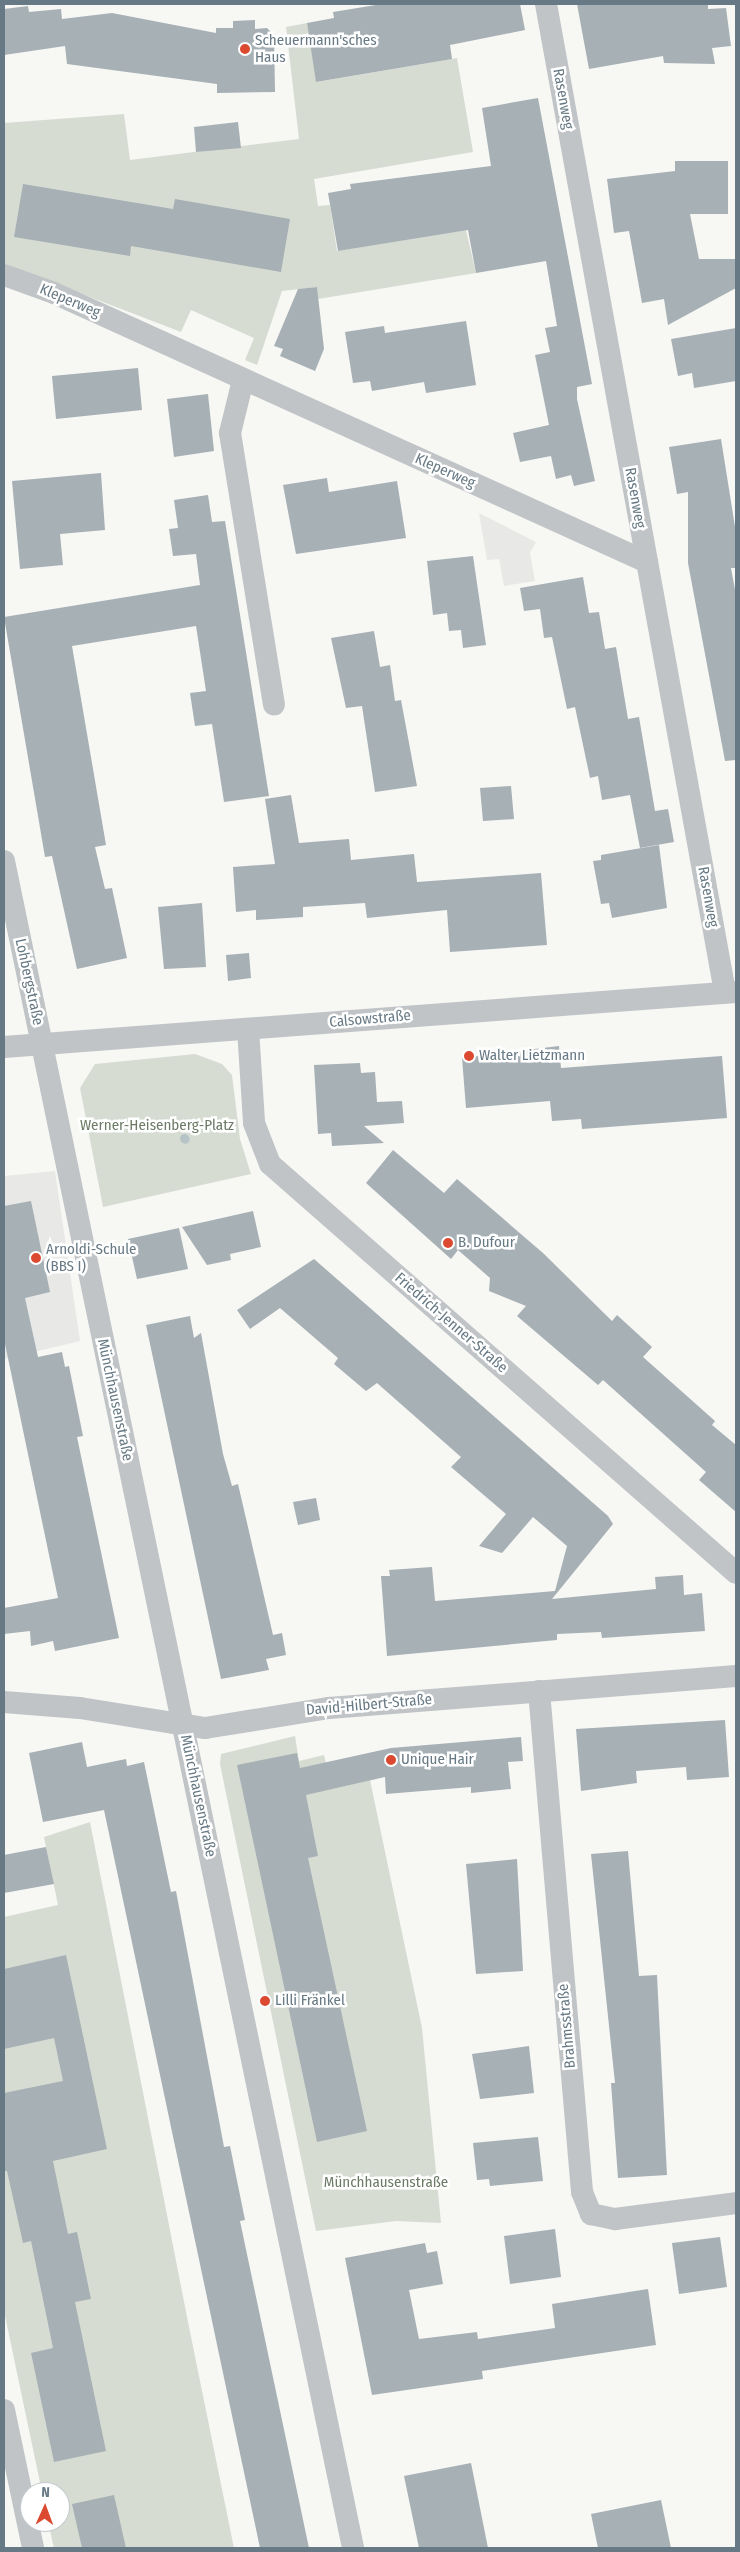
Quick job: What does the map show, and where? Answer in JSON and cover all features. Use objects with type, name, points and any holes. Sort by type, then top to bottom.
[{"type":"street","name":"Rasenweg","points":[[546,4],[647,562],[731,992]]},
{"type":"street","name":"Kleperweg","points":[[4,275],[54,292],[243,380],[647,562]]},
{"type":"street","points":[[243,380],[230,433],[274,704]]},
{"type":"street","name":"Lohbergstraße","points":[[4,861],[41,1044]]},
{"type":"street","name":"Calsowstraße","points":[[4,1048],[731,992]]},
{"type":"street","name":"Friedrich-Jenner-Straße","points":[[248,1029],[254,1123],[270,1164],[736,1573]]},
{"type":"street","name":"Münchhausenstraße","points":[[41,1044],[353,2548]]},
{"type":"street","name":"David-Hilbert-Straße","points":[[4,1702],[80,1708],[183,1725],[219,1727],[329,1708],[736,1676]]},
{"type":"street","name":"Brahmsstraße","points":[[539,1691],[582,2192],[591,2214],[615,2219],[736,2203]]},
{"type":"street","points":[[4,2410],[33,2548]]},
{"type":"shaded area","points":[[479,513],[536,542],[530,553],[535,581],[504,586],[499,559],[487,560]]},
{"type":"shaded area","name":"Arnoldi-Schule (BBS I)","points":[[55,1171],[80,1341],[4,1359],[4,1176]]},
{"type":"green space","points":[[307,23],[317,82],[457,58],[473,152],[314,179],[318,206],[330,205],[337,251],[466,230],[476,273],[318,299],[317,287],[282,291],[257,365],[245,360],[254,338],[191,310],[181,332],[4,264],[4,123],[124,114],[130,160],[299,139],[286,27]]},
{"type":"green space","name":"Werner-Heisenberg-Platz","points":[[195,1054],[222,1064],[232,1075],[240,1139],[251,1174],[103,1207],[80,1088],[95,1064]]},
{"type":"green space","points":[[295,1736],[299,1761],[324,1755],[332,1789],[370,1780],[422,2028],[441,2223],[396,2221],[316,2231],[220,1764],[221,1754]]},
{"type":"green space","points":[[90,1822],[234,2548],[54,2548],[50,2532],[70,2532],[70,2482],[40,2482],[4,2311],[4,1917],[58,1905],[44,1837]]},
{"type":"building","points":[[382,4],[520,4],[525,30],[450,45],[452,59],[316,82],[307,23],[334,18],[333,12]]},
{"type":"building","points":[[577,4],[708,4],[708,9],[726,8],[731,46],[712,48],[715,64],[664,63],[663,56],[589,69]]},
{"type":"building","points":[[28,6],[29,12],[61,9],[62,19],[112,13],[216,33],[216,28],[233,28],[233,21],[255,20],[255,29],[267,28],[274,35],[275,92],[217,93],[217,84],[67,64],[65,46],[4,55],[4,9]]},
{"type":"building","points":[[538,98],[592,384],[577,387],[577,399],[595,481],[574,486],[571,475],[556,479],[551,456],[520,462],[513,433],[549,425],[535,355],[550,352],[545,328],[557,326],[546,261],[476,273],[468,230],[338,251],[328,193],[351,189],[350,184],[491,166],[482,108]]},
{"type":"building","points":[[238,122],[241,148],[196,152],[194,127]]},
{"type":"building","points":[[675,161],[728,161],[728,214],[690,214],[699,259],[735,259],[736,288],[668,325],[664,299],[642,303],[629,231],[614,233],[607,179],[675,171]]},
{"type":"building","points":[[23,184],[173,209],[175,199],[290,219],[281,272],[131,246],[130,256],[14,237]]},
{"type":"building","points":[[317,287],[324,349],[315,371],[280,356],[283,349],[274,346],[298,289]]},
{"type":"building","points":[[466,321],[476,385],[426,393],[424,382],[372,391],[370,381],[353,383],[345,332],[384,326],[385,333]]},
{"type":"building","points":[[736,328],[736,381],[694,388],[692,373],[678,376],[671,339]]},
{"type":"building","points":[[138,368],[142,410],[56,419],[52,376]]},
{"type":"building","points":[[208,394],[214,451],[174,457],[167,399]]},
{"type":"building","points":[[721,439],[736,533],[736,568],[731,568],[736,595],[736,760],[725,761],[688,563],[688,492],[677,494],[669,447]]},
{"type":"building","points":[[101,473],[105,530],[60,534],[63,565],[20,569],[12,481]]},
{"type":"building","points":[[327,478],[329,492],[397,481],[406,538],[296,554],[283,485]]},
{"type":"building","points":[[208,495],[212,522],[225,521],[269,796],[224,802],[212,724],[195,726],[190,693],[206,691],[196,626],[72,646],[106,845],[95,847],[105,889],[112,888],[127,958],[77,969],[52,856],[45,857],[4,617],[200,585],[196,554],[173,556],[169,529],[178,528],[174,500]]},
{"type":"building","points":[[473,556],[486,645],[463,648],[461,630],[449,631],[447,613],[433,615],[427,561]]},
{"type":"building","points":[[583,577],[589,613],[599,612],[605,649],[616,647],[628,719],[639,717],[655,811],[668,809],[674,842],[640,848],[630,795],[602,800],[598,776],[590,778],[575,707],[567,709],[552,637],[544,638],[540,609],[524,611],[520,588]]},
{"type":"building","points":[[374,631],[380,667],[390,665],[395,701],[401,700],[417,786],[375,792],[362,706],[346,708],[331,638]]},
{"type":"building","points":[[511,786],[514,819],[483,821],[480,788]]},
{"type":"building","points":[[291,795],[299,843],[349,839],[351,860],[414,854],[417,882],[541,873],[547,945],[450,952],[447,910],[367,918],[365,903],[303,907],[303,917],[256,920],[256,910],[236,912],[233,867],[275,864],[265,799]]},
{"type":"building","points":[[659,845],[667,908],[612,918],[609,903],[601,904],[593,861],[601,860],[601,855]]},
{"type":"building","points":[[202,903],[206,967],[164,969],[158,907]]},
{"type":"building","points":[[249,953],[251,978],[228,981],[226,955]]},
{"type":"building","points":[[559,1046],[561,1068],[722,1056],[727,1118],[582,1129],[581,1119],[552,1121],[550,1101],[466,1108],[462,1058]]},
{"type":"building","points":[[360,1063],[361,1073],[375,1072],[377,1102],[402,1101],[404,1123],[364,1126],[384,1143],[332,1146],[331,1133],[318,1134],[314,1065]]},
{"type":"building","points":[[393,1150],[444,1193],[457,1179],[543,1253],[612,1321],[617,1315],[652,1347],[643,1357],[715,1421],[712,1425],[736,1445],[736,1512],[699,1480],[706,1472],[603,1380],[598,1385],[517,1316],[526,1306],[489,1291],[490,1278],[458,1250],[451,1259],[366,1183]]},
{"type":"building","points":[[31,1201],[50,1292],[25,1298],[38,1357],[62,1352],[65,1367],[69,1366],[83,1436],[77,1437],[119,1638],[55,1651],[53,1641],[31,1646],[30,1631],[4,1634],[4,1608],[58,1598],[4,1339],[4,1206]]},
{"type":"building","points":[[253,1211],[261,1247],[230,1254],[231,1260],[207,1265],[182,1227]]},
{"type":"building","points":[[179,1228],[188,1269],[137,1279],[128,1239]]},
{"type":"building","points":[[314,1259],[608,1516],[613,1524],[552,1599],[656,1589],[655,1577],[683,1575],[684,1595],[702,1593],[705,1631],[602,1638],[601,1632],[557,1634],[557,1640],[387,1656],[381,1576],[390,1576],[389,1570],[432,1567],[435,1601],[555,1591],[567,1546],[533,1517],[502,1553],[479,1546],[506,1514],[451,1467],[461,1457],[377,1383],[366,1391],[334,1364],[338,1358],[280,1308],[250,1329],[237,1310]]},
{"type":"building","points":[[190,1316],[194,1338],[201,1333],[223,1454],[232,1486],[238,1484],[273,1635],[282,1633],[286,1655],[266,1659],[269,1670],[221,1679],[146,1325]]},
{"type":"building","points":[[316,1498],[320,1520],[298,1525],[293,1502]]},
{"type":"building","points":[[725,1720],[729,1777],[687,1780],[686,1767],[636,1771],[637,1783],[581,1791],[576,1729]]},
{"type":"building","points":[[521,1737],[523,1761],[508,1762],[511,1789],[471,1793],[471,1787],[386,1794],[385,1777],[306,1795],[318,1856],[308,1858],[367,2131],[317,2142],[237,1765],[297,1753],[300,1768],[391,1748]]},
{"type":"building","points":[[82,1742],[87,1767],[126,1759],[127,1766],[144,1762],[171,1892],[176,1891],[224,2147],[230,2146],[245,2220],[240,2221],[309,2548],[260,2548],[104,1810],[43,1822],[29,1753]]},
{"type":"building","points":[[46,1847],[54,1884],[4,1893],[4,1855]]},
{"type":"building","points":[[628,1851],[639,1976],[657,1975],[667,2175],[618,2178],[611,2083],[615,2083],[591,1854]]},
{"type":"building","points":[[517,1859],[523,1971],[476,1974],[466,1864]]},
{"type":"building","points":[[66,1955],[107,2149],[53,2161],[68,2234],[77,2232],[91,2299],[75,2302],[106,2451],[54,2462],[31,2353],[53,2348],[31,2241],[23,2243],[7,2171],[4,2171],[4,2093],[63,2081],[54,2038],[4,2049],[4,1969]]},
{"type":"building","points":[[529,2046],[534,2093],[480,2099],[472,2054]]},
{"type":"building","points":[[538,2137],[543,2181],[490,2186],[489,2179],[477,2180],[473,2143]]},
{"type":"building","points":[[555,2229],[561,2277],[510,2284],[504,2236]]},
{"type":"building","points":[[720,2237],[727,2287],[679,2294],[672,2243]]},
{"type":"building","points":[[425,2243],[427,2253],[437,2251],[443,2284],[409,2290],[419,2339],[477,2332],[478,2339],[555,2328],[552,2304],[648,2289],[656,2345],[482,2371],[483,2379],[372,2395],[345,2258]]},
{"type":"building","points":[[471,2463],[488,2548],[419,2548],[404,2476]]},
{"type":"building","points":[[114,2495],[126,2548],[82,2548],[72,2504]]},
{"type":"building","points":[[661,2500],[671,2548],[598,2548],[591,2514]]},
{"type":"place","name":"Scheuermann'sches Haus","points":[[245,49]]},
{"type":"place","name":"Walter Lietzmann","points":[[469,1056]]},
{"type":"place","name":"B. Dufour","points":[[448,1243]]},
{"type":"place","name":"Arnoldi-Schule (BBS I)","points":[[36,1258]]},
{"type":"place","name":"Unique Hair","points":[[391,1760]]},
{"type":"place","name":"Lilli Fränkel","points":[[265,2001]]}]
